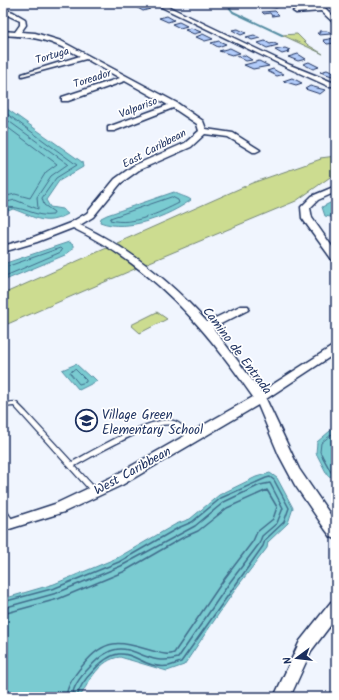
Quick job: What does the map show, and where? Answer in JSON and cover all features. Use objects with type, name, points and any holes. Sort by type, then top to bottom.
[{"type":"street","points":[[156,3],[288,66],[331,84],[336,84]]},
{"type":"street","points":[[317,3],[336,23]]},
{"type":"street","points":[[296,11],[322,9]]},
{"type":"street","points":[[3,11],[23,20],[23,25],[17,33]]},
{"type":"street","name":"East Caribbean","points":[[3,33],[17,33],[59,42],[174,105],[200,123],[203,131],[188,146],[130,172],[115,184],[90,215],[72,225],[34,240],[3,249]]},
{"type":"street","name":"Tortuga","points":[[24,75],[86,56]]},
{"type":"street","name":"Toreador","points":[[65,98],[125,79]]},
{"type":"street","name":"Valpariso","points":[[111,129],[174,105]]},
{"type":"street","points":[[203,131],[230,135],[256,150]]},
{"type":"street","points":[[336,189],[315,198],[305,206],[307,218],[336,259]]},
{"type":"street","name":"Camino de Entrada","points":[[72,225],[110,243],[128,255],[174,293],[207,327],[260,398],[289,463],[316,508],[336,533]]},
{"type":"street","points":[[207,327],[244,308]]},
{"type":"street","name":"West Caribbean","points":[[7,525],[58,508],[95,492],[260,398],[336,348]]},
{"type":"street","points":[[282,697],[305,646],[336,608]]},
{"type":"lane","points":[[3,405],[15,404],[95,492]]},
{"type":"lane","points":[[71,465],[146,426],[161,422],[173,423],[190,437]]},
{"type":"lane","points":[[3,511],[7,525]]},
{"type":"green space","points":[[297,34],[308,45],[323,54],[282,35]]},
{"type":"green space","points":[[336,156],[336,173],[296,201],[145,264],[117,243],[252,183],[321,159],[320,158]]},
{"type":"green space","points":[[109,247],[137,268],[3,326],[3,294]]},
{"type":"green space","points":[[157,312],[167,319],[140,333],[131,325]]},
{"type":"water","points":[[3,106],[82,162],[83,167],[59,181],[46,200],[50,207],[62,209],[68,214],[53,220],[46,220],[34,218],[13,209],[3,213]]},
{"type":"water","points":[[174,192],[191,200],[160,217],[135,224],[111,225],[100,222],[101,218],[107,215]]},
{"type":"water","points":[[336,200],[336,218],[325,216],[322,207]]},
{"type":"water","points":[[69,242],[73,245],[73,249],[65,255],[3,281],[3,264]]},
{"type":"water","points":[[76,364],[90,377],[92,376],[97,381],[79,390],[62,370]]},
{"type":"water","points":[[336,426],[336,477],[328,476],[316,453],[317,442]]},
{"type":"water","points":[[270,473],[277,478],[293,508],[288,523],[268,542],[267,548],[237,587],[184,665],[167,671],[120,657],[101,666],[91,678],[80,697],[3,697],[3,599],[54,584],[117,558],[176,524],[190,519],[219,495],[256,477]]},
{"type":"building","points":[[277,3],[285,4],[276,8],[269,6]]},
{"type":"building","points":[[142,5],[150,9],[143,11],[136,7]]},
{"type":"building","points":[[275,11],[279,15],[272,16],[270,13],[264,14],[262,12]]},
{"type":"building","points":[[167,16],[174,20],[168,22],[159,18]]},
{"type":"building","points":[[179,22],[187,26],[180,28],[172,24]]},
{"type":"building","points":[[191,28],[201,32],[194,34],[185,30]]},
{"type":"building","points":[[238,29],[246,33],[241,35],[232,30]]},
{"type":"building","points":[[319,31],[327,31],[331,34],[319,35],[317,33],[320,33]]},
{"type":"building","points":[[203,34],[213,39],[205,41],[196,37]]},
{"type":"building","points":[[254,35],[260,38],[252,40],[246,37]]},
{"type":"building","points":[[335,38],[336,43],[327,44],[323,40]]},
{"type":"building","points":[[219,41],[226,44],[218,47],[211,43]]},
{"type":"building","points":[[265,41],[270,44],[274,43],[278,45],[267,48],[258,43]]},
{"type":"building","points":[[230,48],[240,53],[232,55],[219,51]]},
{"type":"building","points":[[285,48],[290,50],[287,51],[289,52],[282,54],[275,50]]},
{"type":"building","points":[[298,54],[306,59],[298,61],[288,57]]},
{"type":"building","points":[[244,55],[252,60],[246,61],[237,56]]},
{"type":"building","points":[[259,61],[269,66],[253,69],[244,65]]},
{"type":"building","points":[[309,62],[319,67],[313,69],[303,64]]},
{"type":"building","points":[[273,69],[284,74],[277,76],[267,71]]},
{"type":"building","points":[[327,70],[336,75],[332,76],[320,72]]},
{"type":"building","points":[[292,78],[302,83],[296,85],[283,81]]},
{"type":"building","points":[[310,86],[325,90],[320,94],[305,89]]},
{"type":"waterway","points":[[233,3],[229,7],[233,12],[282,35]]},
{"type":"place","name":"Village Green Elementary School","points":[[87,421]]}]
